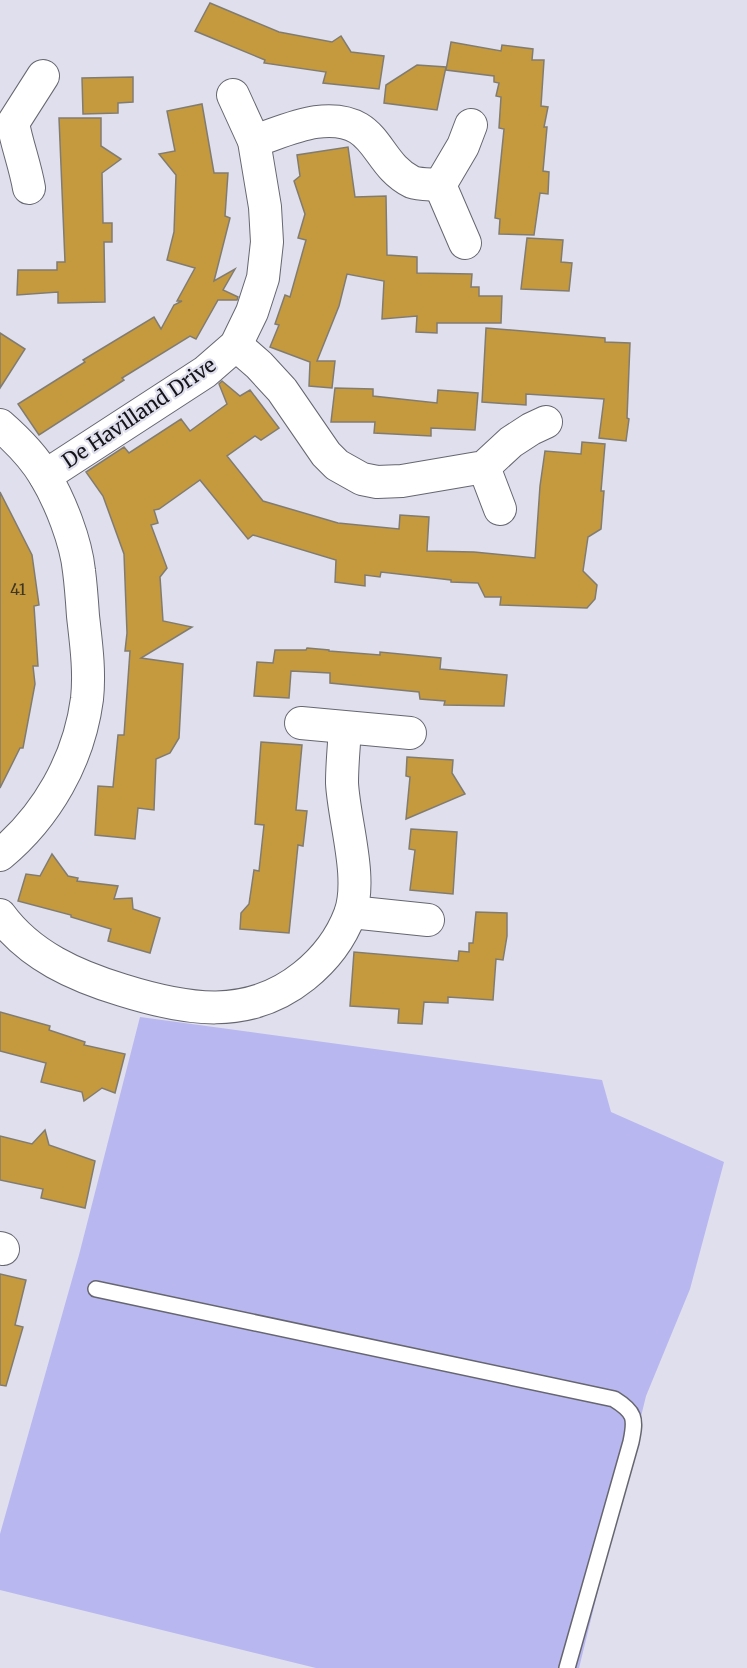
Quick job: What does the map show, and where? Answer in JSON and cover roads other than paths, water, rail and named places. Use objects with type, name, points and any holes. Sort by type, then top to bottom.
[{"type":"street","points":[[29,188],[25,165],[6,123],[31,98],[43,76]]},
{"type":"street","name":"De Havilland Drive","points":[[45,476],[205,372],[236,345],[252,312],[263,278],[267,242],[265,207],[254,141],[233,95]]},
{"type":"street","points":[[254,141],[314,122],[347,124],[370,136],[395,169],[414,183],[440,185]]},
{"type":"street","points":[[440,185],[463,146],[471,125]]},
{"type":"street","points":[[440,185],[465,243]]},
{"type":"street","points":[[236,345],[282,390],[326,454],[337,465],[355,476],[377,482],[402,481],[484,467],[511,442],[546,422]]},
{"type":"street","points":[[0,424],[45,476],[67,523],[79,568],[88,664],[87,698],[70,763],[37,818],[13,845],[0,855]]},
{"type":"street","points":[[484,467],[500,509]]},
{"type":"street","points":[[300,723],[410,734]]},
{"type":"street","points":[[0,915],[27,944],[53,963],[94,982],[182,1005],[214,1008],[241,1006],[265,1000],[294,984],[318,965],[342,932],[351,912],[354,891],[353,869],[342,783],[345,728]]},
{"type":"street","points":[[351,912],[428,920]]},
{"type":"lane","points":[[96,1289],[614,1399],[628,1408],[635,1422],[631,1442],[567,1668]]}]
